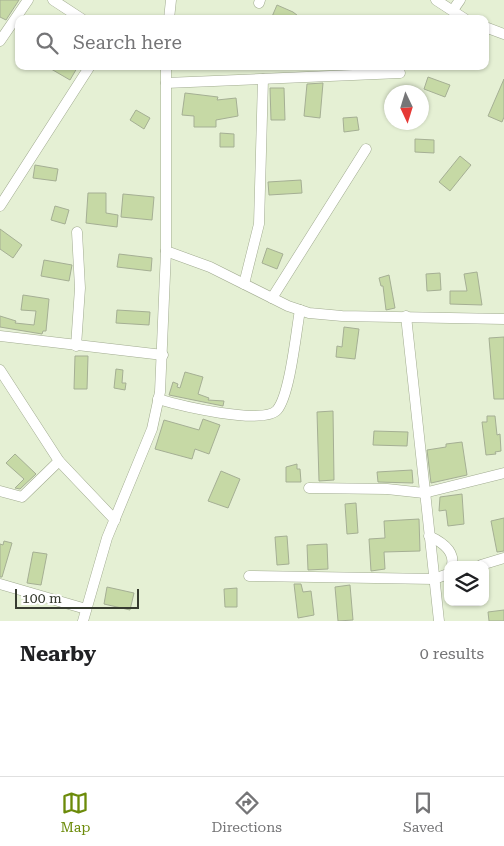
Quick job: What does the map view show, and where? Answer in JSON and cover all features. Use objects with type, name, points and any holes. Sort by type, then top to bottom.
[{"type":"street","points":[[18,15],[28,0]]},
{"type":"street","points":[[54,0],[76,15]]},
{"type":"street","points":[[170,15],[171,0]]},
{"type":"street","points":[[436,0],[460,15]]},
{"type":"street","points":[[453,10],[460,0]]},
{"type":"street","points":[[0,41],[15,19]]},
{"type":"street","points":[[489,28],[504,34]]},
{"type":"street","points":[[0,206],[87,70]]},
{"type":"street","points":[[83,621],[107,538],[152,429],[158,399],[163,355],[162,310],[166,251],[166,70]]},
{"type":"street","points":[[166,83],[400,73]]},
{"type":"street","points":[[244,284],[260,224],[263,79]]},
{"type":"street","points":[[272,298],[366,149]]},
{"type":"street","points":[[76,346],[80,288],[77,232]]},
{"type":"street","points":[[166,251],[210,268],[300,310],[342,316],[504,319]]},
{"type":"street","points":[[158,399],[202,411],[264,416],[274,413],[282,402],[288,380],[300,310]]},
{"type":"street","points":[[406,316],[439,621]]},
{"type":"street","points":[[0,336],[163,355]]},
{"type":"street","points":[[0,370],[59,462],[115,520]]},
{"type":"street","points":[[0,491],[22,496],[59,462]]},
{"type":"street","points":[[309,488],[387,489],[424,493],[504,473]]},
{"type":"street","points":[[429,536],[444,545],[451,553],[452,561]]},
{"type":"street","points":[[489,563],[504,558]]},
{"type":"street","points":[[249,576],[434,578],[444,575]]},
{"type":"street","points":[[0,584],[86,609]]},
{"type":"building","points":[[0,0],[19,0],[6,20],[0,17]]},
{"type":"building","points":[[277,5],[297,15],[273,15]]},
{"type":"building","points":[[53,70],[76,70],[70,80]]},
{"type":"building","points":[[428,77],[450,85],[445,97],[429,91],[429,85],[425,85]]},
{"type":"building","points":[[504,79],[504,117],[502,122],[488,116]]},
{"type":"building","points":[[323,83],[320,118],[304,116],[307,84]]},
{"type":"building","points":[[270,88],[284,88],[285,120],[271,120]]},
{"type":"building","points":[[185,93],[218,97],[217,100],[236,98],[238,116],[216,120],[216,127],[194,127],[194,116],[182,115]]},
{"type":"building","points":[[136,110],[150,118],[144,129],[130,120]]},
{"type":"building","points":[[357,117],[359,130],[344,132],[343,118]]},
{"type":"building","points":[[220,133],[234,134],[234,147],[220,147]]},
{"type":"building","points":[[415,139],[434,140],[434,153],[415,152]]},
{"type":"building","points":[[460,156],[471,165],[450,191],[439,182]]},
{"type":"building","points":[[35,165],[58,169],[56,181],[33,178]]},
{"type":"building","points":[[301,180],[302,193],[269,195],[268,182]]},
{"type":"building","points":[[88,193],[106,193],[106,213],[118,215],[117,227],[86,223]]},
{"type":"building","points":[[123,194],[154,197],[152,220],[121,217]]},
{"type":"building","points":[[55,206],[69,210],[65,224],[51,220]]},
{"type":"building","points":[[0,229],[22,245],[13,258],[0,249]]},
{"type":"building","points":[[267,248],[283,254],[277,269],[262,263]]},
{"type":"building","points":[[119,254],[152,258],[151,271],[117,267]]},
{"type":"building","points":[[44,260],[72,265],[69,281],[41,276]]},
{"type":"building","points":[[477,272],[482,305],[450,304],[450,291],[467,291],[464,274]]},
{"type":"building","points":[[440,273],[441,290],[427,291],[426,274]]},
{"type":"building","points":[[389,275],[395,308],[386,310],[383,286],[381,286],[379,278]]},
{"type":"building","points":[[23,295],[49,299],[46,331],[43,331],[42,334],[0,327],[0,316],[16,321],[15,323],[34,325],[36,311],[21,310]]},
{"type":"building","points":[[117,310],[150,312],[149,325],[116,323]]},
{"type":"building","points":[[344,327],[359,329],[355,359],[336,357],[337,346],[342,347]]},
{"type":"building","points":[[504,337],[504,399],[494,399],[489,338]]},
{"type":"building","points":[[75,356],[88,356],[87,389],[74,389]]},
{"type":"building","points":[[116,369],[123,370],[122,383],[126,383],[125,390],[114,388]]},
{"type":"building","points":[[185,372],[203,377],[198,394],[209,398],[208,400],[224,401],[223,406],[169,395],[173,382],[178,384],[177,387],[180,388]]},
{"type":"building","points":[[333,411],[334,480],[319,481],[317,412]]},
{"type":"building","points":[[487,416],[495,416],[497,435],[500,434],[501,451],[495,452],[496,454],[486,455],[482,422],[487,422]]},
{"type":"building","points":[[203,419],[220,425],[209,454],[195,449],[192,459],[155,449],[164,420],[199,430]]},
{"type":"building","points":[[374,431],[408,432],[407,446],[373,445]]},
{"type":"building","points":[[462,442],[467,475],[431,483],[427,450],[446,447],[446,444]]},
{"type":"building","points":[[15,454],[36,474],[20,489],[15,488],[24,479],[6,463]]},
{"type":"building","points":[[297,464],[297,469],[300,469],[301,482],[286,482],[286,467]]},
{"type":"building","points":[[412,470],[413,483],[378,482],[377,472]]},
{"type":"building","points":[[221,471],[240,479],[228,508],[208,501]]},
{"type":"building","points":[[462,494],[464,524],[448,526],[446,510],[439,511],[440,497]]},
{"type":"building","points":[[356,503],[358,533],[347,534],[345,504]]},
{"type":"building","points":[[504,518],[504,551],[497,552],[491,521]]},
{"type":"building","points":[[419,519],[420,551],[384,552],[385,569],[371,571],[369,539],[385,538],[384,521]]},
{"type":"building","points":[[287,536],[289,564],[277,565],[275,537]]},
{"type":"building","points":[[4,541],[12,543],[2,577],[0,577],[0,544],[3,545]]},
{"type":"building","points":[[327,544],[328,569],[308,570],[307,545]]},
{"type":"building","points":[[33,552],[47,554],[41,585],[27,583]]},
{"type":"building","points":[[294,584],[301,584],[303,592],[311,591],[314,615],[298,618]]},
{"type":"building","points":[[350,585],[353,620],[338,621],[335,587]]},
{"type":"building","points":[[107,587],[134,593],[130,610],[104,604]]},
{"type":"building","points":[[237,588],[237,607],[225,607],[224,589]]},
{"type":"building","points":[[504,610],[504,621],[489,621],[488,612]]}]
